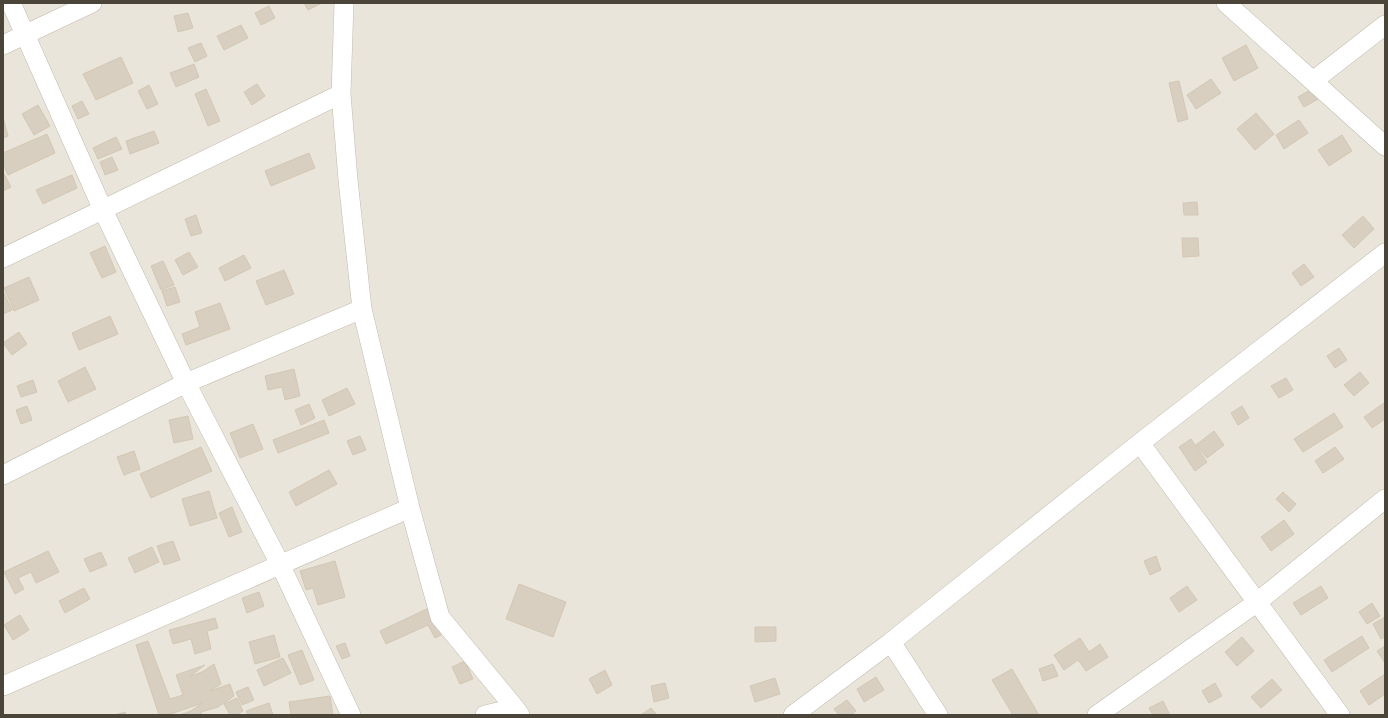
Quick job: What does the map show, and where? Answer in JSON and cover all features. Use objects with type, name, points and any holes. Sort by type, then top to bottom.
[{"type":"street","points":[[11,3],[103,210],[186,383],[280,564],[352,715]]},
{"type":"street","points":[[3,45],[92,3]]},
{"type":"street","points":[[344,3],[341,94],[348,180],[362,309],[410,508],[440,617],[517,712]]},
{"type":"street","points":[[1226,3],[1385,146]]},
{"type":"street","points":[[1313,81],[1385,24]]},
{"type":"street","points":[[3,258],[341,94]]},
{"type":"street","points":[[793,715],[891,642],[1140,443],[1385,253]]},
{"type":"street","points":[[3,475],[186,383],[362,309]]},
{"type":"street","points":[[1140,443],[1256,603],[1340,715]]},
{"type":"street","points":[[1097,715],[1256,603],[1385,499]]},
{"type":"street","points":[[3,686],[410,508]]},
{"type":"street","points":[[891,642],[938,715]]},
{"type":"street","points":[[485,715],[517,712]]},
{"type":"shaded area","points":[[3,3],[1385,3],[1385,715],[3,715]]},
{"type":"building","points":[[304,3],[322,3],[308,10]]},
{"type":"building","points":[[269,6],[275,18],[261,25],[255,13]]},
{"type":"building","points":[[188,13],[193,28],[178,32],[174,16]]},
{"type":"building","points":[[241,25],[248,38],[224,50],[217,36]]},
{"type":"building","points":[[201,43],[207,56],[195,62],[188,48]]},
{"type":"building","points":[[1246,45],[1258,68],[1234,81],[1222,58]]},
{"type":"building","points":[[121,57],[133,83],[96,100],[83,74]]},
{"type":"building","points":[[194,64],[199,77],[176,87],[170,73]]},
{"type":"building","points":[[1211,79],[1221,93],[1196,109],[1187,95]]},
{"type":"building","points":[[1179,81],[1188,119],[1178,122],[1169,83]]},
{"type":"building","points":[[257,84],[265,96],[252,105],[244,92]]},
{"type":"building","points":[[149,85],[158,104],[147,109],[138,91]]},
{"type":"building","points":[[206,89],[220,121],[208,126],[195,94]]},
{"type":"building","points":[[1312,89],[1318,99],[1304,107],[1298,97]]},
{"type":"building","points":[[82,101],[89,114],[78,119],[72,106]]},
{"type":"building","points":[[38,105],[50,126],[34,135],[22,114]]},
{"type":"building","points":[[1256,113],[1274,134],[1255,150],[1237,129]]},
{"type":"building","points":[[3,117],[8,136],[3,138]]},
{"type":"building","points":[[1299,120],[1308,133],[1284,149],[1276,135]]},
{"type":"building","points":[[154,131],[159,143],[130,154],[126,141]]},
{"type":"building","points":[[47,134],[55,153],[8,175],[3,164],[3,153]]},
{"type":"building","points":[[1342,135],[1352,151],[1329,166],[1318,150]]},
{"type":"building","points":[[116,137],[122,149],[98,159],[93,148]]},
{"type":"building","points":[[309,153],[315,168],[271,186],[265,171]]},
{"type":"building","points":[[112,157],[118,170],[105,175],[100,162]]},
{"type":"building","points":[[3,172],[11,187],[3,191]]},
{"type":"building","points":[[72,175],[77,188],[43,204],[36,190]]},
{"type":"building","points":[[1197,202],[1198,215],[1184,215],[1183,203]]},
{"type":"building","points":[[196,215],[202,233],[191,236],[185,219]]},
{"type":"building","points":[[1363,216],[1374,229],[1354,248],[1342,235]]},
{"type":"building","points":[[1182,238],[1198,238],[1199,256],[1183,257]]},
{"type":"building","points":[[105,246],[116,272],[102,278],[90,253]]},
{"type":"building","points":[[189,252],[198,267],[183,275],[175,260]]},
{"type":"building","points":[[244,255],[251,268],[225,281],[219,268]]},
{"type":"building","points":[[163,261],[174,285],[161,290],[151,266]]},
{"type":"building","points":[[1304,264],[1314,277],[1301,286],[1292,273]]},
{"type":"building","points":[[284,270],[294,294],[266,305],[256,281]]},
{"type":"building","points":[[29,277],[39,300],[14,311],[4,288]]},
{"type":"building","points":[[175,287],[180,302],[167,306],[162,291]]},
{"type":"building","points":[[3,291],[12,310],[3,314]]},
{"type":"building","points":[[220,303],[230,329],[186,345],[182,334],[200,327],[195,312]]},
{"type":"building","points":[[110,316],[118,334],[79,350],[72,333]]},
{"type":"building","points":[[19,332],[27,344],[12,355],[3,343]]},
{"type":"building","points":[[1339,348],[1347,360],[1335,368],[1327,356]]},
{"type":"building","points":[[85,367],[96,389],[68,402],[58,381]]},
{"type":"building","points":[[294,369],[300,396],[285,400],[282,387],[268,390],[265,376]]},
{"type":"building","points":[[1360,372],[1369,383],[1354,396],[1344,385]]},
{"type":"building","points":[[1286,378],[1293,390],[1279,398],[1271,386]]},
{"type":"building","points":[[33,380],[37,392],[21,397],[17,386]]},
{"type":"building","points":[[347,388],[355,404],[329,416],[322,400]]},
{"type":"building","points":[[1384,403],[1385,419],[1372,428],[1364,417]]},
{"type":"building","points":[[309,404],[315,418],[301,425],[295,410]]},
{"type":"building","points":[[27,406],[32,420],[21,424],[16,410]]},
{"type":"building","points":[[1242,406],[1249,418],[1238,425],[1231,413]]},
{"type":"building","points":[[1334,413],[1343,427],[1303,452],[1294,439]]},
{"type":"building","points":[[188,416],[193,439],[174,443],[169,420]]},
{"type":"building","points":[[324,420],[329,433],[278,453],[273,440]]},
{"type":"building","points":[[253,424],[263,449],[240,458],[230,433]]},
{"type":"building","points":[[1214,431],[1224,445],[1207,458],[1196,445]]},
{"type":"building","points":[[360,436],[366,450],[353,455],[347,441]]},
{"type":"building","points":[[1191,439],[1207,462],[1195,471],[1179,447]]},
{"type":"building","points":[[201,447],[212,471],[151,498],[140,474]]},
{"type":"building","points":[[1335,447],[1344,459],[1323,473],[1315,461]]},
{"type":"building","points":[[134,451],[140,469],[124,475],[117,457]]},
{"type":"building","points":[[329,470],[337,484],[296,506],[289,492]]},
{"type":"building","points":[[209,491],[217,518],[190,526],[182,499]]},
{"type":"building","points":[[1283,492],[1296,504],[1289,512],[1276,499]]},
{"type":"building","points":[[232,507],[242,532],[229,537],[219,513]]},
{"type":"building","points":[[1284,520],[1294,534],[1271,551],[1261,537]]},
{"type":"building","points":[[173,541],[180,560],[164,565],[157,546]]},
{"type":"building","points":[[152,547],[159,562],[135,573],[128,558]]},
{"type":"building","points":[[48,551],[59,572],[36,583],[31,572],[18,578],[24,589],[15,594],[4,572]]},
{"type":"building","points":[[101,552],[107,565],[90,572],[84,559]]},
{"type":"building","points":[[1156,556],[1161,570],[1150,575],[1144,561]]},
{"type":"building","points":[[335,561],[345,597],[318,605],[313,588],[306,590],[300,571]]},
{"type":"building","points":[[519,584],[566,602],[553,637],[506,619]]},
{"type":"building","points":[[1187,586],[1197,600],[1179,612],[1170,598]]},
{"type":"building","points":[[1321,586],[1328,598],[1301,615],[1293,603]]},
{"type":"building","points":[[84,588],[90,599],[65,613],[59,601]]},
{"type":"building","points":[[259,592],[264,606],[247,613],[242,598]]},
{"type":"building","points":[[1372,603],[1380,616],[1367,624],[1359,612]]},
{"type":"building","points":[[431,607],[443,634],[435,638],[428,625],[386,644],[380,631]]},
{"type":"building","points":[[20,615],[29,630],[13,640],[4,625]]},
{"type":"building","points":[[1385,617],[1385,637],[1381,639],[1373,624]]},
{"type":"building","points":[[215,618],[218,628],[207,631],[211,649],[195,654],[191,639],[173,644],[169,630]]},
{"type":"building","points":[[755,627],[776,627],[776,641],[755,642]]},
{"type":"building","points":[[274,635],[280,657],[255,664],[249,642]]},
{"type":"building","points":[[1362,636],[1369,648],[1332,672],[1324,660]]},
{"type":"building","points":[[1242,637],[1254,651],[1237,666],[1225,652]]},
{"type":"building","points":[[1080,638],[1089,652],[1100,644],[1108,657],[1086,671],[1078,660],[1064,670],[1054,655]]},
{"type":"building","points":[[148,641],[170,699],[183,695],[176,675],[205,665],[189,677],[202,672],[214,664],[221,684],[210,691],[230,684],[234,696],[218,707],[201,712],[202,715],[180,715],[191,711],[202,703],[168,715],[159,715],[136,645]]},
{"type":"building","points":[[345,643],[350,656],[342,659],[336,646]]},
{"type":"building","points":[[1385,646],[1385,663],[1377,651]]},
{"type":"building","points":[[302,650],[314,680],[300,685],[288,655]]},
{"type":"building","points":[[283,658],[291,673],[264,686],[257,670]]},
{"type":"building","points":[[465,661],[473,679],[460,684],[452,667]]},
{"type":"building","points":[[1053,664],[1058,676],[1043,681],[1039,669]]},
{"type":"building","points":[[1012,669],[1039,715],[1013,715],[992,680]]},
{"type":"building","points":[[605,670],[612,685],[597,694],[589,679]]},
{"type":"building","points":[[1385,674],[1385,694],[1369,705],[1360,691]]},
{"type":"building","points":[[876,677],[884,690],[864,702],[857,689]]},
{"type":"building","points":[[775,678],[780,694],[755,702],[750,686]]},
{"type":"building","points":[[1272,679],[1282,690],[1261,708],[1251,697]]},
{"type":"building","points":[[665,683],[669,698],[654,702],[651,686]]},
{"type":"building","points":[[1215,683],[1222,696],[1209,703],[1202,691]]},
{"type":"building","points":[[248,687],[254,700],[242,705],[236,692]]},
{"type":"building","points":[[330,696],[333,715],[291,715],[289,702]]},
{"type":"building","points":[[237,698],[243,711],[236,715],[230,715],[224,704]]},
{"type":"building","points":[[847,700],[856,711],[851,715],[839,715],[834,709]]},
{"type":"building","points":[[1163,701],[1170,715],[1153,715],[1149,708]]},
{"type":"building","points":[[269,703],[273,715],[248,715],[246,711]]},
{"type":"building","points":[[651,708],[657,715],[641,715]]},
{"type":"building","points":[[125,712],[126,715],[115,715]]}]
